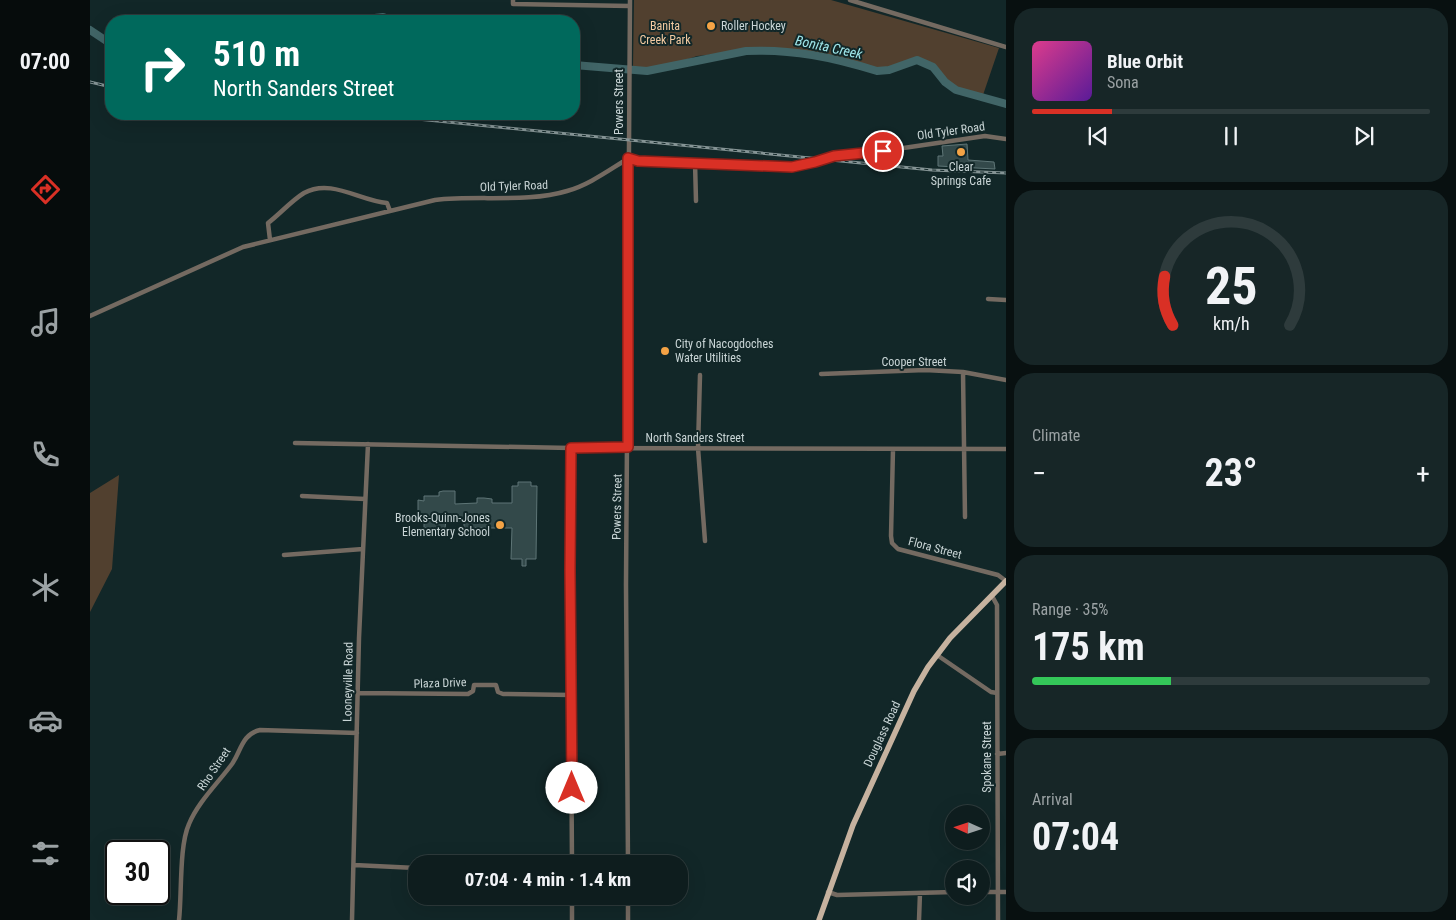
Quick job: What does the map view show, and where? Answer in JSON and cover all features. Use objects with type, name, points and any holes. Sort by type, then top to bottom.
[{"type":"main road","name":"Douglass Road","points":[[819,920],[853,825],[901,716],[920,680],[958,629],[1006,581]]},
{"type":"street","name":"Powers Street","points":[[628,855],[626,585],[630,0]]},
{"type":"street","points":[[850,0],[1006,47]]},
{"type":"street","points":[[513,2],[630,6]]},
{"type":"street","name":"Old Tyler Road","points":[[90,316],[226,253],[270,240],[435,200],[461,197],[557,194],[581,186],[628,158],[638,161],[792,167],[838,155],[883,151],[986,136],[1006,139]]},
{"type":"street","points":[[695,162],[696,201]]},
{"type":"street","points":[[270,240],[268,223],[304,193],[316,189],[332,188],[368,200],[387,203],[390,211]]},
{"type":"street","points":[[988,299],[1006,300]]},
{"type":"street","name":"Cooper Street","points":[[821,374],[924,370],[963,372],[1006,380]]},
{"type":"street","points":[[963,372],[965,517]]},
{"type":"street","points":[[700,375],[698,448],[705,541]]},
{"type":"street","name":"North Sanders Street","points":[[295,444],[571,448],[1006,449]]},
{"type":"street","name":"Looneyville Road","points":[[352,920],[358,693],[368,444]]},
{"type":"street","points":[[571,448],[572,855]]},
{"type":"street","name":"Flora Street","points":[[893,449],[891,536],[894,546],[941,561],[998,575],[1006,581]]},
{"type":"street","points":[[302,496],[365,499]]},
{"type":"street","points":[[284,555],[363,549]]},
{"type":"street","name":"Spokane Street","points":[[992,596],[997,605],[998,920]]},
{"type":"street","points":[[937,655],[991,692],[997,693]]},
{"type":"street","name":"Plaza Drive","points":[[358,693],[468,694],[473,691],[474,685],[496,685],[498,692],[503,694],[571,694]]},
{"type":"street","name":"Rho Street","points":[[179,920],[185,840],[188,826],[233,761],[246,737],[260,730],[357,733]]},
{"type":"street","points":[[997,754],[1006,754]]},
{"type":"street","points":[[354,865],[408,868]]},
{"type":"street","points":[[828,892],[837,895],[945,892]]},
{"type":"street","points":[[990,892],[1006,892]]},
{"type":"street","points":[[919,920],[920,893]]},
{"type":"street","points":[[572,905],[572,920]]},
{"type":"street","points":[[628,905],[628,920]]},
{"type":"green space","name":"Banita Creek Park","points":[[634,0],[831,0],[999,48],[983,95],[955,88],[929,64],[917,59],[889,69],[877,68],[803,50],[745,49],[697,56],[664,67],[633,67]]},
{"type":"green space","points":[[119,475],[112,569],[90,612],[90,493]]},
{"type":"building","points":[[967,144],[968,160],[994,162],[995,169],[938,166],[938,156],[943,156],[942,146]]},
{"type":"building","name":"Brooks-Quinn-Jones Elementary School","points":[[518,482],[531,482],[531,486],[537,486],[536,559],[526,559],[526,566],[522,566],[522,559],[511,559],[512,528],[464,528],[464,521],[446,521],[445,528],[424,528],[424,522],[418,522],[418,500],[424,501],[424,496],[439,496],[439,492],[455,491],[455,504],[477,503],[477,498],[492,499],[492,503],[512,503],[512,486],[518,486]]},
{"type":"waterway","name":"Bonita Creek","points":[[90,30],[105,40]]},
{"type":"waterway","name":"Bonita Creek","points":[[580,65],[647,71],[746,51],[780,51],[812,55],[877,71],[889,70],[917,60],[933,67],[945,82],[956,90],[1006,104]]},
{"type":"railway","points":[[90,82],[105,86]]},
{"type":"railway","points":[[428,120],[932,170],[1006,173]]},
{"type":"place","name":"Roller Hockey","points":[[711,26]]},
{"type":"place","name":"Clear Springs Cafe","points":[[961,152]]},
{"type":"place","name":"City of Nacogdoches Water Utilities","points":[[665,351]]},
{"type":"place","name":"Brooks-Quinn-Jones Elementary School","points":[[500,525]]},
{"type":"route","points":[[572,788],[571,448],[628,447],[628,158],[635,161],[792,167],[834,156],[883,151]]}]
